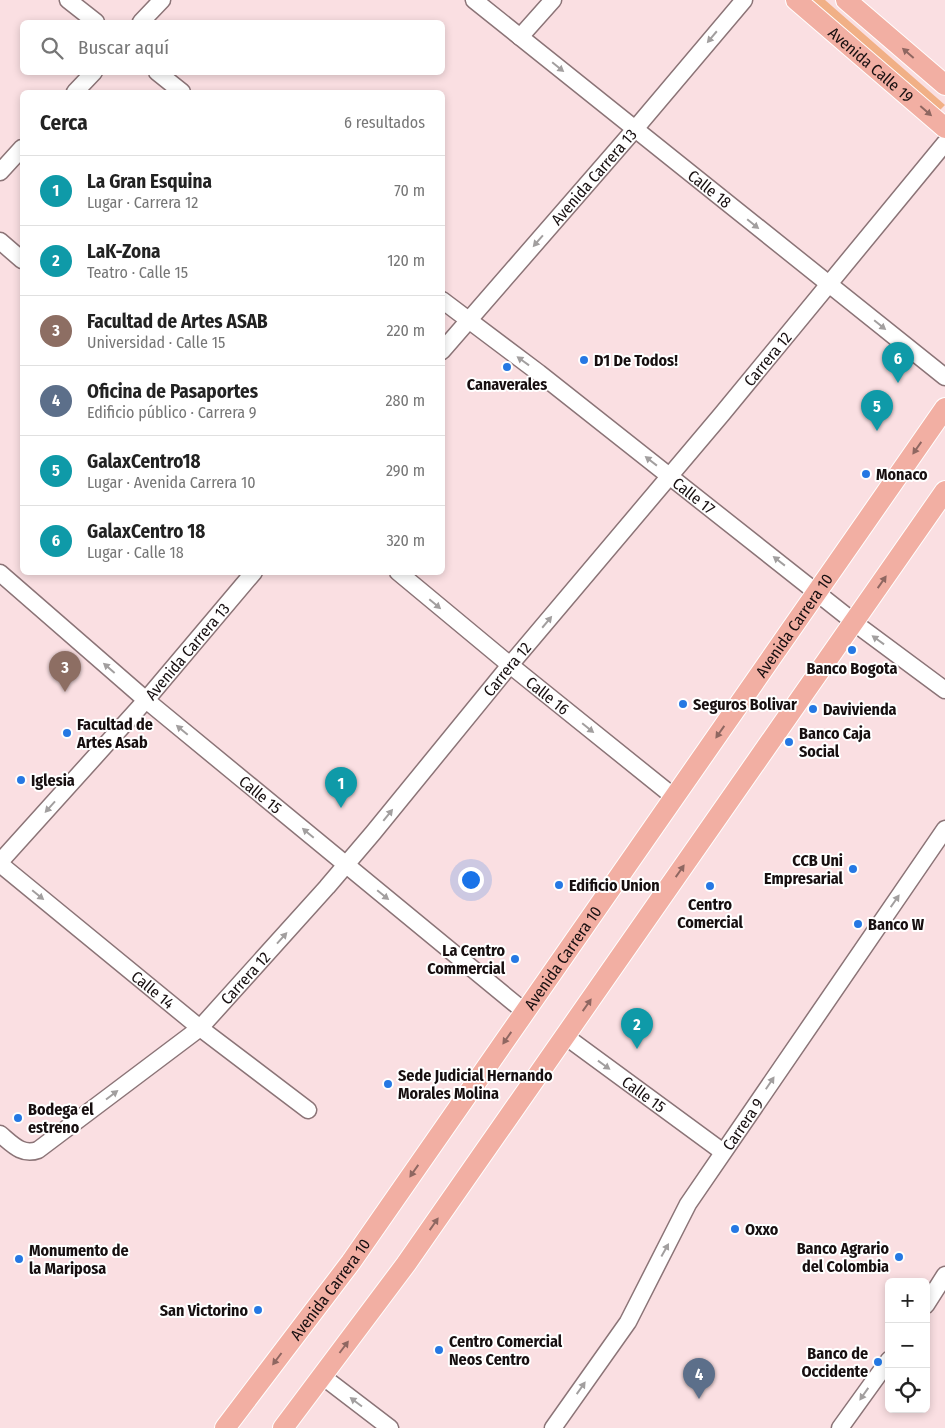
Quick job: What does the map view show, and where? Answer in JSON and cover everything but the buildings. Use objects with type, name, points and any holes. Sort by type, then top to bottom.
[{"type":"main road","name":"Avenida Calle 19","points":[[796,0],[945,128]]},
{"type":"main road","name":"Avenida Calle 19","points":[[846,0],[945,85]]},
{"type":"main road","name":"Avenida Carrera 10","points":[[225,1428],[351,1262],[945,408]]},
{"type":"main road","points":[[283,1428],[406,1264],[945,492]]},
{"type":"street","points":[[68,0],[93,20]]},
{"type":"street","points":[[143,20],[162,0]]},
{"type":"street","name":"Calle 18","points":[[474,0],[945,377]]},
{"type":"street","points":[[520,37],[552,0]]},
{"type":"street","name":"Avenida Carrera 13","points":[[445,348],[744,0]]},
{"type":"street","points":[[77,90],[91,75]]},
{"type":"street","points":[[161,75],[180,90]]},
{"type":"street","name":"Carrera 12","points":[[0,1134],[18,1148],[29,1152],[38,1150],[200,1028],[321,894],[373,833],[510,665],[670,476],[945,143]]},
{"type":"street","points":[[0,172],[20,150]]},
{"type":"street","points":[[0,241],[20,258]]},
{"type":"street","name":"Calle 17","points":[[445,302],[539,373],[818,591],[854,622],[945,690]]},
{"type":"street","name":"Calle 15","points":[[0,572],[146,700],[525,1012]]},
{"type":"street","name":"Avenida Carrera 13","points":[[0,863],[146,700],[251,575]]},
{"type":"street","name":"Calle 16","points":[[402,575],[674,797]]},
{"type":"street","name":"Carrera 9","points":[[553,1428],[628,1322],[684,1212],[723,1152],[945,828]]},
{"type":"street","name":"Calle 14","points":[[0,863],[200,1028],[308,1110]]},
{"type":"street","name":"Calle 15","points":[[565,1036],[723,1152]]},
{"type":"street","points":[[930,1299],[945,1275]]},
{"type":"street","points":[[840,1428],[885,1366]]},
{"type":"street","points":[[322,1376],[390,1428]]},
{"type":"shaded area","points":[[808,0],[825,0],[945,105],[940,110]]},
{"type":"place","name":"D1 De Todos!","points":[[584,360]]},
{"type":"place","name":"Canaverales","points":[[507,367]]},
{"type":"place","name":"GalaxCentro 18","points":[[898,383]]},
{"type":"place","name":"GalaxCentro18","points":[[877,431]]},
{"type":"place","name":"Monaco","points":[[866,474]]},
{"type":"place","name":"Banco Bogota","points":[[852,650]]},
{"type":"place","name":"Facultad de Artes ASAB","points":[[65,692]]},
{"type":"place","name":"Seguros Bolivar","points":[[683,704]]},
{"type":"place","name":"Davivienda","points":[[813,709]]},
{"type":"place","name":"Facultad de Artes Asab","points":[[67,733]]},
{"type":"place","name":"Banco Caja Social","points":[[789,742]]},
{"type":"place","name":"Iglesia","points":[[21,780]]},
{"type":"place","name":"La Gran Esquina","points":[[341,808]]},
{"type":"place","name":"CCB Uni Empresarial","points":[[853,869]]},
{"type":"place","name":"Edificio Union","points":[[559,885]]},
{"type":"place","name":"Centro Comercial","points":[[710,886]]},
{"type":"place","name":"Banco W","points":[[858,924]]},
{"type":"place","name":"La Centro Commercial","points":[[515,959]]},
{"type":"place","name":"LaK-Zona","points":[[637,1049]]},
{"type":"place","name":"Sede Judicial Hernando Morales Molina","points":[[388,1084]]},
{"type":"place","name":"Bodega el estreno","points":[[18,1118]]},
{"type":"place","name":"Oxxo","points":[[735,1229]]},
{"type":"place","name":"Banco Agrario del Colombia","points":[[899,1257]]},
{"type":"place","name":"Monumento de la Mariposa","points":[[19,1259]]},
{"type":"place","name":"San Victorino","points":[[258,1310]]},
{"type":"place","name":"Centro Comercial Neos Centro","points":[[439,1350]]},
{"type":"place","name":"Banco de Occidente","points":[[878,1362]]},
{"type":"place","name":"Oficina de Pasaportes","points":[[699,1399]]}]
